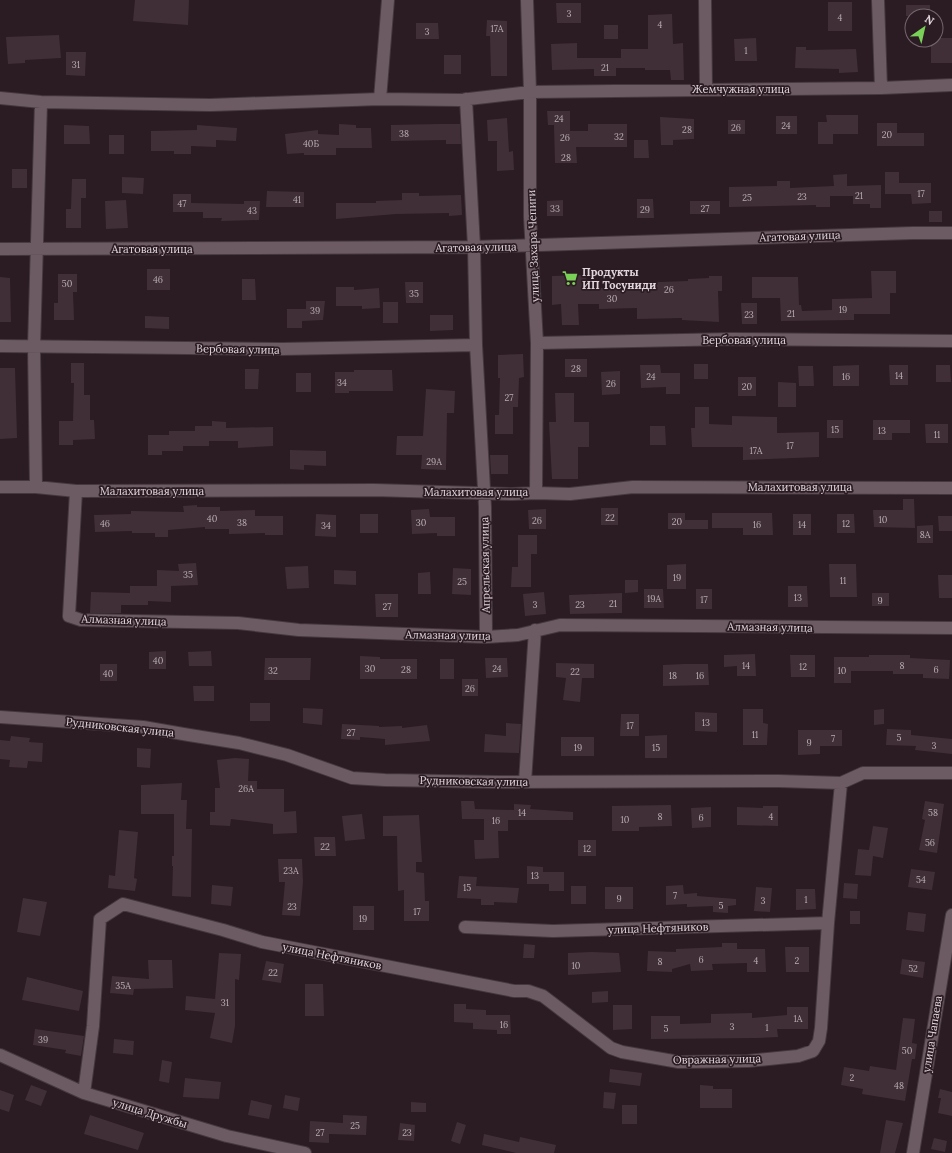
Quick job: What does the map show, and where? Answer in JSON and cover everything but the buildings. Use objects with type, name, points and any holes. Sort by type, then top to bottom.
[{"type":"street","points":[[380,99],[388,0]]},
{"type":"street","name":"улица Захара Чепиги","points":[[528,0],[530,216],[537,343],[536,492]]},
{"type":"street","points":[[705,0],[706,89]]},
{"type":"street","points":[[878,0],[881,88]]},
{"type":"street","name":"Жемчужная улица","points":[[0,98],[41,102],[210,105],[380,99],[466,99],[530,92],[881,88],[952,85]]},
{"type":"street","name":"Апрельская улица","points":[[466,99],[474,247],[476,345],[484,493],[486,636]]},
{"type":"street","points":[[36,487],[34,346],[41,102]]},
{"type":"street","name":"Агатовая улица","points":[[0,249],[474,247],[913,232],[952,233]]},
{"type":"street","name":"Вербовая улица","points":[[537,343],[732,339],[952,341]]},
{"type":"street","name":"Вербовая улица","points":[[0,346],[282,350],[476,345]]},
{"type":"street","name":"Малахитовая улица","points":[[0,487],[36,487],[76,491],[374,490],[512,494],[536,492],[570,494],[633,486],[952,488]]},
{"type":"street","name":"Алмазная улица","points":[[76,491],[69,616],[81,620],[238,623],[298,630],[486,636],[518,634],[560,625],[952,628]]},
{"type":"street","points":[[525,782],[535,630]]},
{"type":"street","name":"Рудниковская улица","points":[[0,717],[143,727],[239,743],[287,755],[352,778],[525,782],[779,781],[841,783],[863,773],[952,773]]},
{"type":"street","points":[[828,923],[841,783]]},
{"type":"street","name":"улица Нефтяников","points":[[84,1093],[93,1026],[100,919],[123,904],[223,930],[262,942],[514,991],[528,991],[543,996]]},
{"type":"street","name":"улица Чапаева","points":[[913,1153],[952,915]]},
{"type":"street","name":"улица Нефтяников","points":[[465,927],[553,931],[828,923]]},
{"type":"street","name":"Овражная улица","points":[[543,996],[599,1040],[622,1052],[679,1062],[748,1061],[798,1056],[813,1051],[819,1041],[828,923]]},
{"type":"street","name":"улица Дружбы","points":[[0,1055],[84,1093],[227,1136],[306,1153]]},
{"type":"place","name":"Продукты ИП Тосуниди","points":[[570,278]]}]
